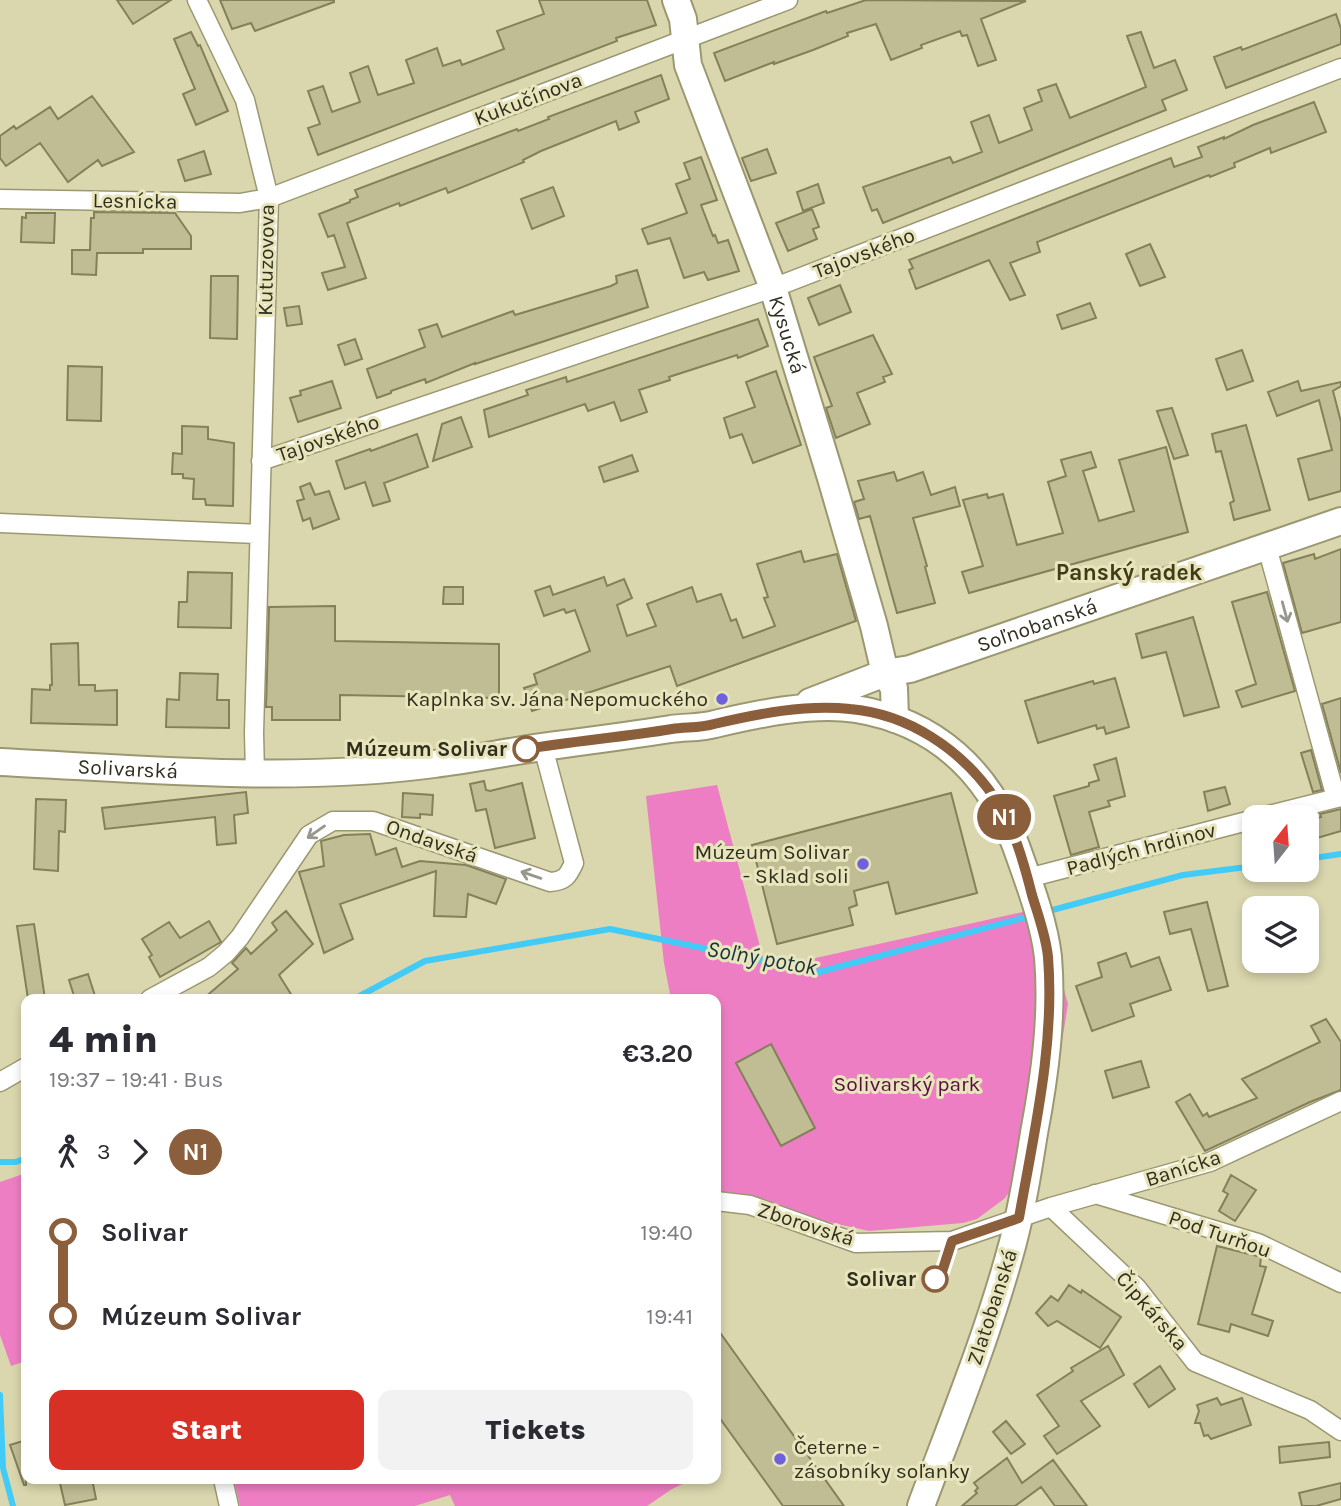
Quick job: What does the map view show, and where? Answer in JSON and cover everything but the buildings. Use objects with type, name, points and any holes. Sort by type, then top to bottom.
[{"type":"street","name":"Kutuzovova","points":[[197,0],[245,100],[269,198],[255,774]]},
{"type":"street","name":"Kysucká","points":[[676,0],[683,19],[688,65],[773,289],[838,502],[885,673]]},
{"type":"street","name":"Kukučínova","points":[[269,198],[788,0]]},
{"type":"street","name":"Tajovského","points":[[261,461],[773,289],[1341,68]]},
{"type":"street","name":"Lesnícka","points":[[0,199],[240,203],[269,198]]},
{"type":"street","name":"Soľnobanská","points":[[784,712],[885,673],[910,669],[1341,521]]},
{"type":"street","points":[[0,523],[259,534]]},
{"type":"street","points":[[1267,547],[1339,797],[1308,805]]},
{"type":"street","points":[[885,673],[878,691],[886,716]]},
{"type":"street","name":"Zlatobanská","points":[[784,712],[831,708],[886,716],[936,740],[973,770],[995,799],[1030,888],[1046,949],[1049,1015],[1046,1057],[1019,1218],[973,1367],[922,1506]]},
{"type":"street","name":"Solivarská","points":[[0,762],[255,774],[365,771],[435,764],[784,712]]},
{"type":"street","name":"Ondavská","points":[[159,994],[209,967],[226,953],[240,937],[309,835],[333,821],[373,821],[550,882],[560,881],[568,876],[574,863],[543,747]]},
{"type":"street","name":"Padlých hrdinov","points":[[1030,888],[1242,823]]},
{"type":"street","points":[[0,1082],[21,1070]]},
{"type":"street","name":"Banícka","points":[[1019,1218],[1210,1162],[1341,1101]]},
{"type":"street","name":"Pod Turňou","points":[[1096,1194],[1258,1243],[1341,1283]]},
{"type":"street","name":"Zborovská","points":[[721,1202],[750,1205],[856,1243],[952,1241],[1019,1218]]},
{"type":"street","name":"Čipkárska","points":[[1051,1207],[1137,1289],[1195,1362],[1310,1410],[1341,1432]]},
{"type":"street","points":[[224,1484],[229,1506]]},
{"type":"green space","name":"Solivarský park","points":[[717,785],[766,969],[1041,908],[1068,1004],[1048,1128],[1004,1199],[977,1219],[963,1223],[869,1231],[721,1198],[721,994],[670,994],[664,963],[646,796]]},
{"type":"green space","points":[[21,1175],[21,1363],[11,1366],[0,1335],[0,1182]]},
{"type":"green space","points":[[235,1484],[682,1484],[647,1506],[455,1506],[450,1495],[415,1506],[240,1506]]},
{"type":"waterway","name":"Soľný potok","points":[[1320,857],[1341,854]]},
{"type":"waterway","name":"Soľný potok","points":[[1045,912],[1183,875],[1242,868]]},
{"type":"waterway","name":"Soľný potok","points":[[363,994],[425,961],[610,929],[819,972],[1031,916]]},
{"type":"waterway","name":"Soľný potok","points":[[0,1162],[21,1160]]},
{"type":"waterway","points":[[0,1395],[3,1468],[13,1506]]},
{"type":"bus line","name":"N1","points":[[526,749],[784,712],[831,708],[852,709],[912,725],[973,770],[995,799],[1011,832],[1028,878],[1040,923],[1048,956],[1049,1015],[1046,1057],[1019,1218],[952,1241],[942,1272],[935,1279]]},
{"type":"place","name":"Kaplnka sv. Jána Nepomuckého","points":[[722,699]]},
{"type":"place","name":"Múzeum Solivar","points":[[526,749]]},
{"type":"place","name":"Múzeum Solivar - Sklad soli","points":[[863,864]]},
{"type":"place","name":"Solivar","points":[[935,1279]]},
{"type":"place","name":"Četerne - zásobníky soľanky","points":[[780,1459]]},
{"type":"district","name":"Panský radek","points":[[1129,572]]}]
